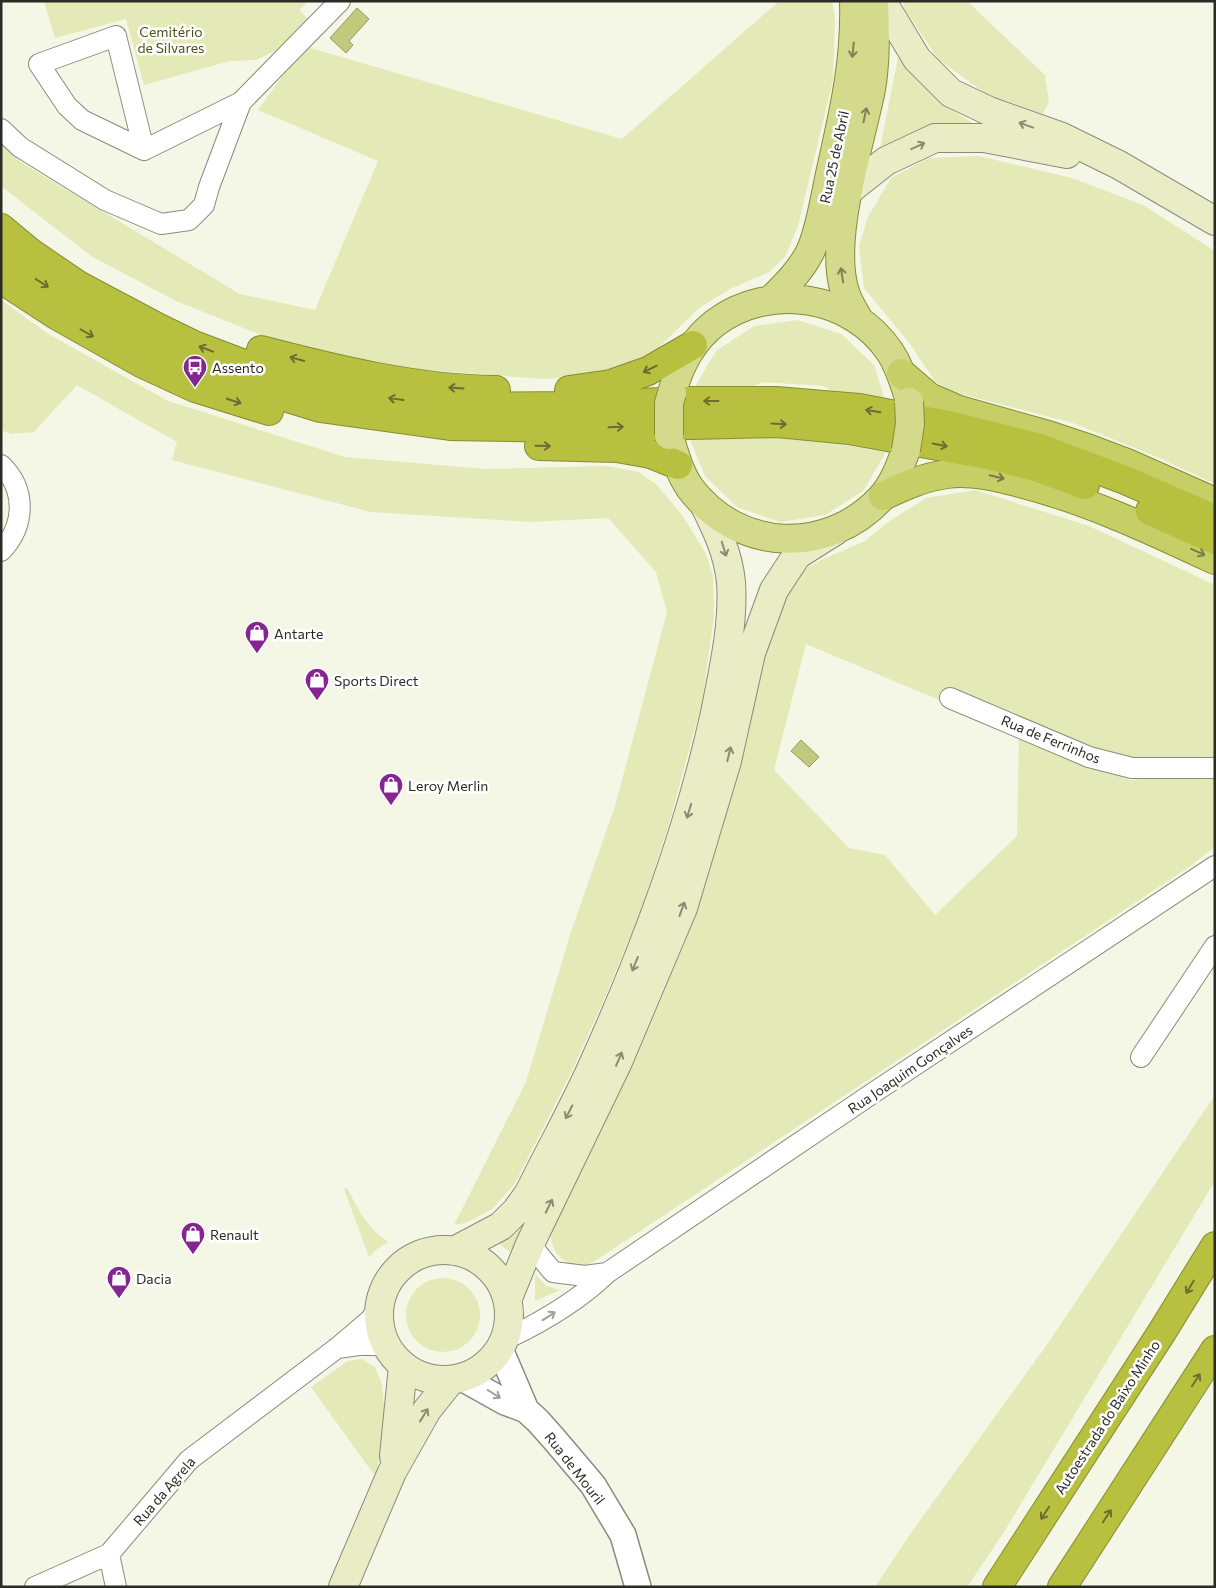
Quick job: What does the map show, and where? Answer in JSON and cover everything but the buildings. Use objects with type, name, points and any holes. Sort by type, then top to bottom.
[{"type":"highway","points":[[1,208],[32,234],[65,257],[165,312],[250,347],[365,375],[425,386],[490,390],[561,391],[611,384],[648,371],[693,346]]},
{"type":"highway","points":[[1,228],[31,254],[78,284],[159,328],[194,345],[247,365],[324,387],[451,407],[567,406],[685,401],[776,401],[859,408],[953,426],[1040,448],[1125,480],[1215,519]]},
{"type":"highway","points":[[1,256],[108,324],[184,362],[243,384],[320,408],[450,426],[549,428],[778,423],[849,430],[988,455],[1036,467],[1118,497],[1215,540]]},
{"type":"highway","points":[[1,279],[56,315],[143,364],[196,388],[299,420],[355,431],[418,440],[490,445],[617,448],[650,454],[675,454]]},
{"type":"highway","points":[[901,373],[929,397],[959,410],[1090,449],[1127,463],[1215,502]]},
{"type":"highway","points":[[882,496],[913,482],[949,473],[990,476],[1029,485],[1074,499],[1130,521],[1215,560]]},
{"type":"highway","name":"Autoestrada do Baixo Minho","points":[[997,1587],[1157,1341],[1215,1246]]},
{"type":"highway","points":[[1062,1587],[1215,1350]]},
{"type":"main road","name":"Rua 25 de Abril","points":[[772,300],[793,276],[810,251],[819,223],[850,84],[855,32],[854,1]]},
{"type":"main road","name":"Rua 25 de Abril","points":[[859,320],[845,292],[840,260],[841,238],[848,191],[871,87],[875,34],[874,1]]},
{"type":"main road","name":"Rua 25 de Abril","points":[[882,1],[917,59],[951,93],[989,111],[1062,138],[1119,165],[1215,221]]},
{"type":"main road","name":"Rua 25 de Abril","points":[[848,191],[886,162],[935,138],[984,138],[1119,165]]},
{"type":"main road","points":[[454,1251],[500,1226],[529,1193],[596,1058],[660,905],[705,757],[729,631],[731,583],[727,557],[720,536],[704,504],[689,486],[675,454],[670,435],[669,403],[677,373],[693,346],[715,324],[742,308],[772,300],[803,299],[832,306],[859,320],[876,335],[890,352],[901,373],[909,402],[910,424],[906,450],[897,474],[882,496],[861,516],[797,555],[774,590],[752,653],[727,761],[683,908],[617,1064],[530,1244],[508,1298]]},
{"type":"main road","points":[[704,504],[732,525],[766,537],[802,539],[836,530]]},
{"type":"main road","points":[[431,1251],[462,1252],[477,1258],[491,1269],[501,1282],[508,1298],[510,1319],[503,1344],[487,1365],[470,1376],[456,1379],[425,1378],[403,1366],[390,1353],[379,1325],[378,1308],[382,1292],[390,1277],[401,1265],[415,1256],[431,1251]]},
{"type":"main road","points":[[392,1472],[403,1366]]},
{"type":"main road","points":[[343,1587],[392,1472],[427,1410],[456,1379]]},
{"type":"street","points":[[144,150],[241,102],[340,1]]},
{"type":"street","points":[[116,36],[144,150],[82,120],[67,106],[39,64],[116,36]]},
{"type":"street","points":[[1,129],[20,147],[105,200],[161,224],[189,220],[204,205],[208,187],[241,102]]},
{"type":"street","points":[[1,465],[9,472],[18,489],[21,508],[18,526],[9,543],[1,551]]},
{"type":"street","name":"Rua de Ferrinhos","points":[[950,698],[1098,759],[1132,768],[1215,768]]},
{"type":"street","name":"Rua Joaquim Gonçalves","points":[[503,1344],[590,1289],[607,1273],[876,1091],[1215,866]]},
{"type":"street","points":[[1141,1057],[1215,946]]},
{"type":"street","points":[[530,1244],[553,1272],[585,1276],[607,1273]]},
{"type":"street","name":"Rua da Agrela","points":[[35,1587],[109,1554],[189,1460],[337,1348],[371,1319],[378,1308]]},
{"type":"street","name":"Rua de Mouril","points":[[503,1344],[526,1410]]},
{"type":"street","points":[[337,1348],[359,1345],[386,1345]]},
{"type":"street","name":"Rua de Mouril","points":[[456,1379],[526,1410],[554,1438],[592,1485],[623,1535],[638,1587]]},
{"type":"street","points":[[109,1554],[116,1587]]},
{"type":"green space","name":"Cemitério de Silvares","points":[[44,1],[308,1],[299,10],[310,20],[275,51],[256,60],[230,61],[144,85],[126,19],[55,38]]},
{"type":"green space","points":[[779,1],[832,1],[835,19],[833,80],[798,226],[785,257],[769,272],[730,289],[699,308],[656,350],[610,374],[543,379],[392,367],[286,345],[176,301],[91,256],[1,186],[1,142],[22,163],[240,294],[315,310],[378,161],[258,110],[304,46],[622,139]]},
{"type":"green space","points":[[903,1],[967,1],[1045,75],[1049,102],[1043,114],[985,93],[938,59],[905,9]]},
{"type":"green space","points":[[898,58],[939,102],[972,123],[924,129],[880,148]]},
{"type":"green space","points":[[979,156],[1072,178],[1143,205],[1215,251],[1215,484],[1157,457],[1073,423],[950,391],[934,380],[910,344],[864,288],[859,246],[868,217],[891,178],[929,158]]},
{"type":"green space","points":[[1,300],[50,335],[168,401],[345,457],[485,469],[607,466],[638,472],[656,484],[682,515],[706,554],[713,575],[714,617],[702,702],[669,824],[640,913],[570,1075],[514,1185],[492,1209],[466,1223],[454,1225],[526,1082],[571,932],[615,806],[667,612],[656,572],[608,518],[530,522],[371,512],[172,460],[177,442],[77,385],[34,432],[11,434],[1,430]]},
{"type":"green space","points":[[798,320],[841,334],[874,365],[886,403],[837,395],[824,386],[762,382],[747,390],[693,390],[716,351],[754,326]]},
{"type":"green space","points":[[689,437],[780,438],[886,452],[863,491],[825,515],[780,522],[737,507],[705,476]]},
{"type":"green space","points":[[975,490],[1089,526],[1215,585],[1215,762],[1144,761],[1112,757],[944,690],[939,700],[806,644],[774,770],[849,848],[885,855],[935,915],[1017,836],[1019,734],[1130,780],[1215,778],[1215,847],[1186,869],[598,1259],[583,1266],[570,1264],[560,1257],[553,1246],[551,1234],[553,1224],[660,1002],[712,861],[755,681],[774,615],[798,573],[821,560],[865,541],[888,522],[926,498]]},
{"type":"green space","points":[[1215,1095],[1215,1158],[1213,1161],[1215,1181],[1004,1532],[967,1587],[875,1587],[911,1533],[1046,1346]]},
{"type":"green space","points":[[347,1188],[368,1224],[388,1242],[369,1257],[344,1189]]},
{"type":"green space","points":[[535,1211],[510,1252],[498,1243]]},
{"type":"green space","points":[[535,1274],[546,1286],[560,1290],[535,1301]]},
{"type":"green space","points":[[450,1278],[470,1288],[478,1301],[480,1315],[478,1329],[470,1342],[457,1350],[436,1352],[416,1342],[408,1329],[406,1308],[416,1288],[429,1280]]},
{"type":"green space","points":[[361,1359],[375,1367],[382,1384],[385,1417],[382,1449],[375,1476],[311,1387],[348,1361]]},
{"type":"shaded area","points":[[357,8],[369,19],[349,41],[353,45],[346,53],[330,38]]},
{"type":"shaded area","points":[[801,740],[819,757],[809,767],[791,751]]},
{"type":"place","name":"Assento","points":[[195,388]]},
{"type":"place","name":"Antarte","points":[[257,654]]},
{"type":"place","name":"Sports Direct","points":[[317,701]]},
{"type":"place","name":"Leroy Merlin","points":[[391,806]]},
{"type":"place","name":"Renault","points":[[193,1255]]},
{"type":"place","name":"Dacia","points":[[119,1299]]}]
